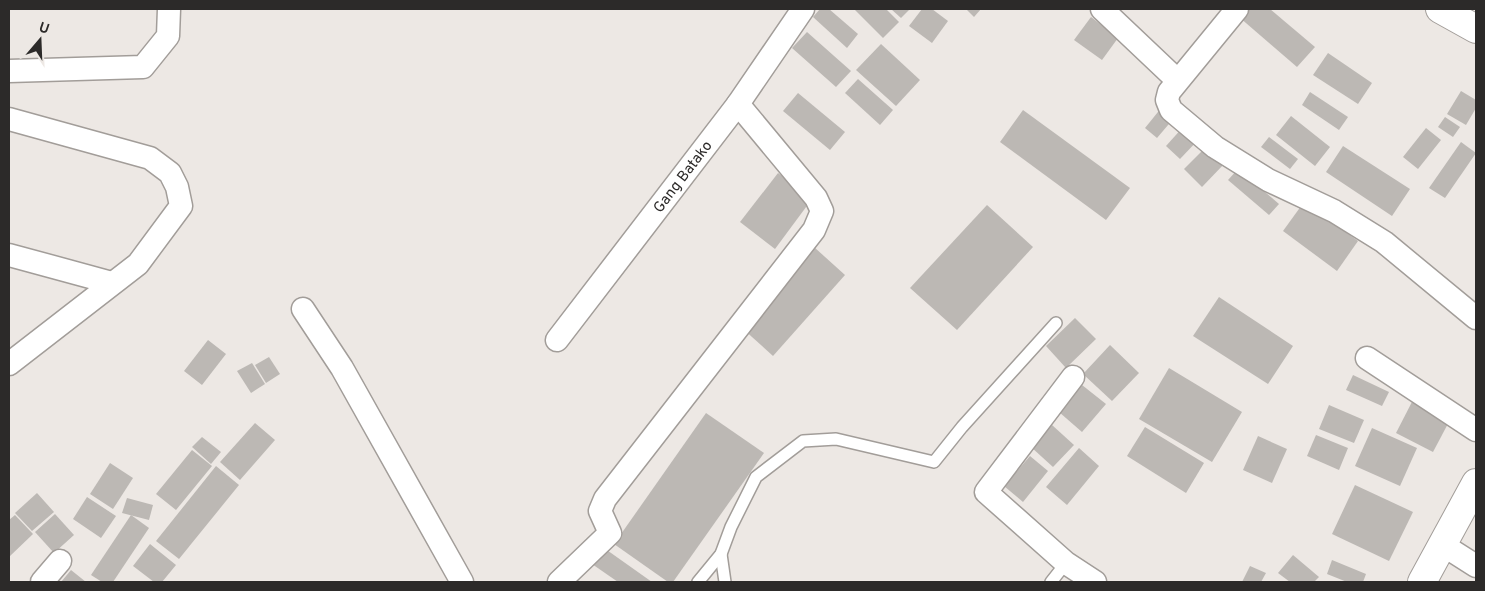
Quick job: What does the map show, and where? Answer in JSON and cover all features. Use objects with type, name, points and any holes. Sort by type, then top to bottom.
[{"type":"main road","points":[[1440,9],[1476,29]]},
{"type":"main road","points":[[1422,582],[1476,483]]},
{"type":"street","points":[[9,71],[143,67],[168,36],[169,9]]},
{"type":"street","name":"Gang Batako","points":[[557,340],[738,104],[803,9]]},
{"type":"street","points":[[1102,9],[1177,80]]},
{"type":"street","points":[[1237,9],[1177,80],[1167,100],[1171,110],[1233,160],[1268,180],[1334,211],[1384,242],[1476,318]]},
{"type":"street","points":[[560,582],[610,533],[600,511],[604,499],[808,237],[819,220],[822,210],[816,198],[738,104]]},
{"type":"street","points":[[9,119],[150,158],[170,174],[177,187],[181,206],[138,264],[9,364]]},
{"type":"street","points":[[9,255],[112,283]]},
{"type":"street","points":[[303,309],[342,368],[462,582]]},
{"type":"street","points":[[1367,358],[1476,430]]},
{"type":"street","points":[[1073,377],[986,492],[1066,563],[1095,582]]},
{"type":"street","points":[[1443,545],[1476,566]]},
{"type":"street","points":[[42,582],[60,561]]},
{"type":"lane","points":[[698,582],[721,554],[731,527],[756,477],[803,442],[836,439],[934,462],[962,426],[1056,323]]},
{"type":"lane","points":[[721,554],[725,582]]},
{"type":"lane","points":[[1051,582],[1066,563]]},
{"type":"building","points":[[820,9],[829,9],[858,34],[847,48],[813,17]]},
{"type":"building","points":[[854,9],[886,9],[899,22],[883,38]]},
{"type":"building","points":[[891,9],[910,9],[901,18]]},
{"type":"building","points":[[922,9],[932,9],[948,21],[932,43],[909,26]]},
{"type":"building","points":[[966,9],[981,9],[974,17]]},
{"type":"building","points":[[1246,9],[1270,9],[1315,47],[1297,67],[1239,17]]},
{"type":"building","points":[[1091,17],[1118,38],[1102,60],[1074,40]]},
{"type":"building","points":[[807,32],[851,71],[836,87],[792,48]]},
{"type":"building","points":[[881,44],[920,80],[896,106],[856,70]]},
{"type":"building","points":[[1328,53],[1372,83],[1358,104],[1313,75]]},
{"type":"building","points":[[858,79],[893,110],[880,125],[845,93]]},
{"type":"building","points":[[1461,91],[1476,100],[1476,108],[1466,125],[1447,114]]},
{"type":"building","points":[[1310,92],[1348,117],[1339,130],[1302,105]]},
{"type":"building","points":[[798,93],[845,132],[830,150],[783,111]]},
{"type":"building","points":[[1162,107],[1174,118],[1157,138],[1145,128]]},
{"type":"building","points":[[1023,110],[1130,188],[1106,220],[1000,142]]},
{"type":"building","points":[[1291,116],[1330,147],[1315,166],[1276,135]]},
{"type":"building","points":[[1445,117],[1460,127],[1453,137],[1438,127]]},
{"type":"building","points":[[1184,126],[1199,139],[1180,159],[1166,146]]},
{"type":"building","points":[[1426,128],[1441,140],[1418,169],[1403,157]]},
{"type":"building","points":[[1269,137],[1298,159],[1290,169],[1261,147]]},
{"type":"building","points":[[1461,142],[1476,153],[1445,198],[1429,188]]},
{"type":"building","points":[[1207,146],[1225,163],[1202,187],[1184,169]]},
{"type":"building","points":[[1343,146],[1410,189],[1392,216],[1326,172]]},
{"type":"building","points":[[1238,169],[1279,204],[1269,215],[1228,180]]},
{"type":"building","points":[[778,173],[812,199],[775,249],[740,222]]},
{"type":"building","points":[[1304,202],[1358,241],[1337,271],[1283,231]]},
{"type":"building","points":[[987,205],[1033,247],[957,330],[910,288]]},
{"type":"building","points":[[814,247],[845,275],[773,356],[742,328]]},
{"type":"building","points":[[1219,297],[1293,346],[1268,384],[1193,336]]},
{"type":"building","points":[[1075,318],[1096,339],[1066,368],[1046,346]]},
{"type":"building","points":[[208,340],[226,354],[202,385],[184,371]]},
{"type":"building","points":[[1110,345],[1139,373],[1112,401],[1083,374]]},
{"type":"building","points":[[269,357],[280,374],[266,383],[255,365]]},
{"type":"building","points":[[252,363],[265,384],[251,393],[237,371]]},
{"type":"building","points":[[1169,368],[1242,412],[1212,462],[1139,419]]},
{"type":"building","points":[[1353,375],[1389,392],[1382,406],[1346,390]]},
{"type":"building","points":[[1082,385],[1106,404],[1082,432],[1059,412]]},
{"type":"building","points":[[1414,398],[1451,418],[1433,452],[1396,433]]},
{"type":"building","points":[[1329,405],[1364,420],[1354,443],[1319,429]]},
{"type":"building","points":[[706,413],[764,453],[673,582],[668,582],[614,544]]},
{"type":"building","points":[[255,423],[275,440],[240,480],[220,462]]},
{"type":"building","points":[[1052,425],[1074,445],[1053,467],[1031,447]]},
{"type":"building","points":[[1145,427],[1204,463],[1186,493],[1127,456]]},
{"type":"building","points":[[1372,428],[1417,448],[1400,486],[1355,466]]},
{"type":"building","points":[[1316,435],[1348,448],[1339,470],[1307,456]]},
{"type":"building","points":[[1258,436],[1287,449],[1272,483],[1243,470]]},
{"type":"building","points":[[202,437],[221,452],[211,464],[192,447]]},
{"type":"building","points":[[1079,448],[1099,466],[1067,505],[1046,487]]},
{"type":"building","points":[[192,450],[212,466],[176,510],[156,494]]},
{"type":"building","points":[[1030,456],[1048,471],[1023,502],[1004,486]]},
{"type":"building","points":[[110,463],[133,478],[113,509],[90,494]]},
{"type":"building","points":[[216,466],[239,485],[179,559],[156,541]]},
{"type":"building","points":[[1355,485],[1413,512],[1389,561],[1332,534]]},
{"type":"building","points":[[37,493],[54,512],[32,531],[15,513]]},
{"type":"building","points":[[87,497],[116,516],[101,538],[73,519]]},
{"type":"building","points":[[127,498],[153,505],[149,520],[122,513]]},
{"type":"building","points":[[55,514],[74,535],[54,553],[35,532]]},
{"type":"building","points":[[15,515],[33,534],[9,557],[9,520]]},
{"type":"building","points":[[131,515],[149,528],[113,582],[102,582],[91,575]]},
{"type":"building","points":[[150,544],[176,565],[162,582],[154,582],[133,566]]},
{"type":"building","points":[[604,548],[652,582],[618,582],[592,564]]},
{"type":"building","points":[[1293,555],[1319,577],[1314,582],[1290,582],[1278,573]]},
{"type":"building","points":[[1332,560],[1366,574],[1363,582],[1347,582],[1327,574]]},
{"type":"building","points":[[1250,566],[1266,573],[1261,582],[1242,582]]},
{"type":"building","points":[[71,570],[86,582],[61,582]]}]
